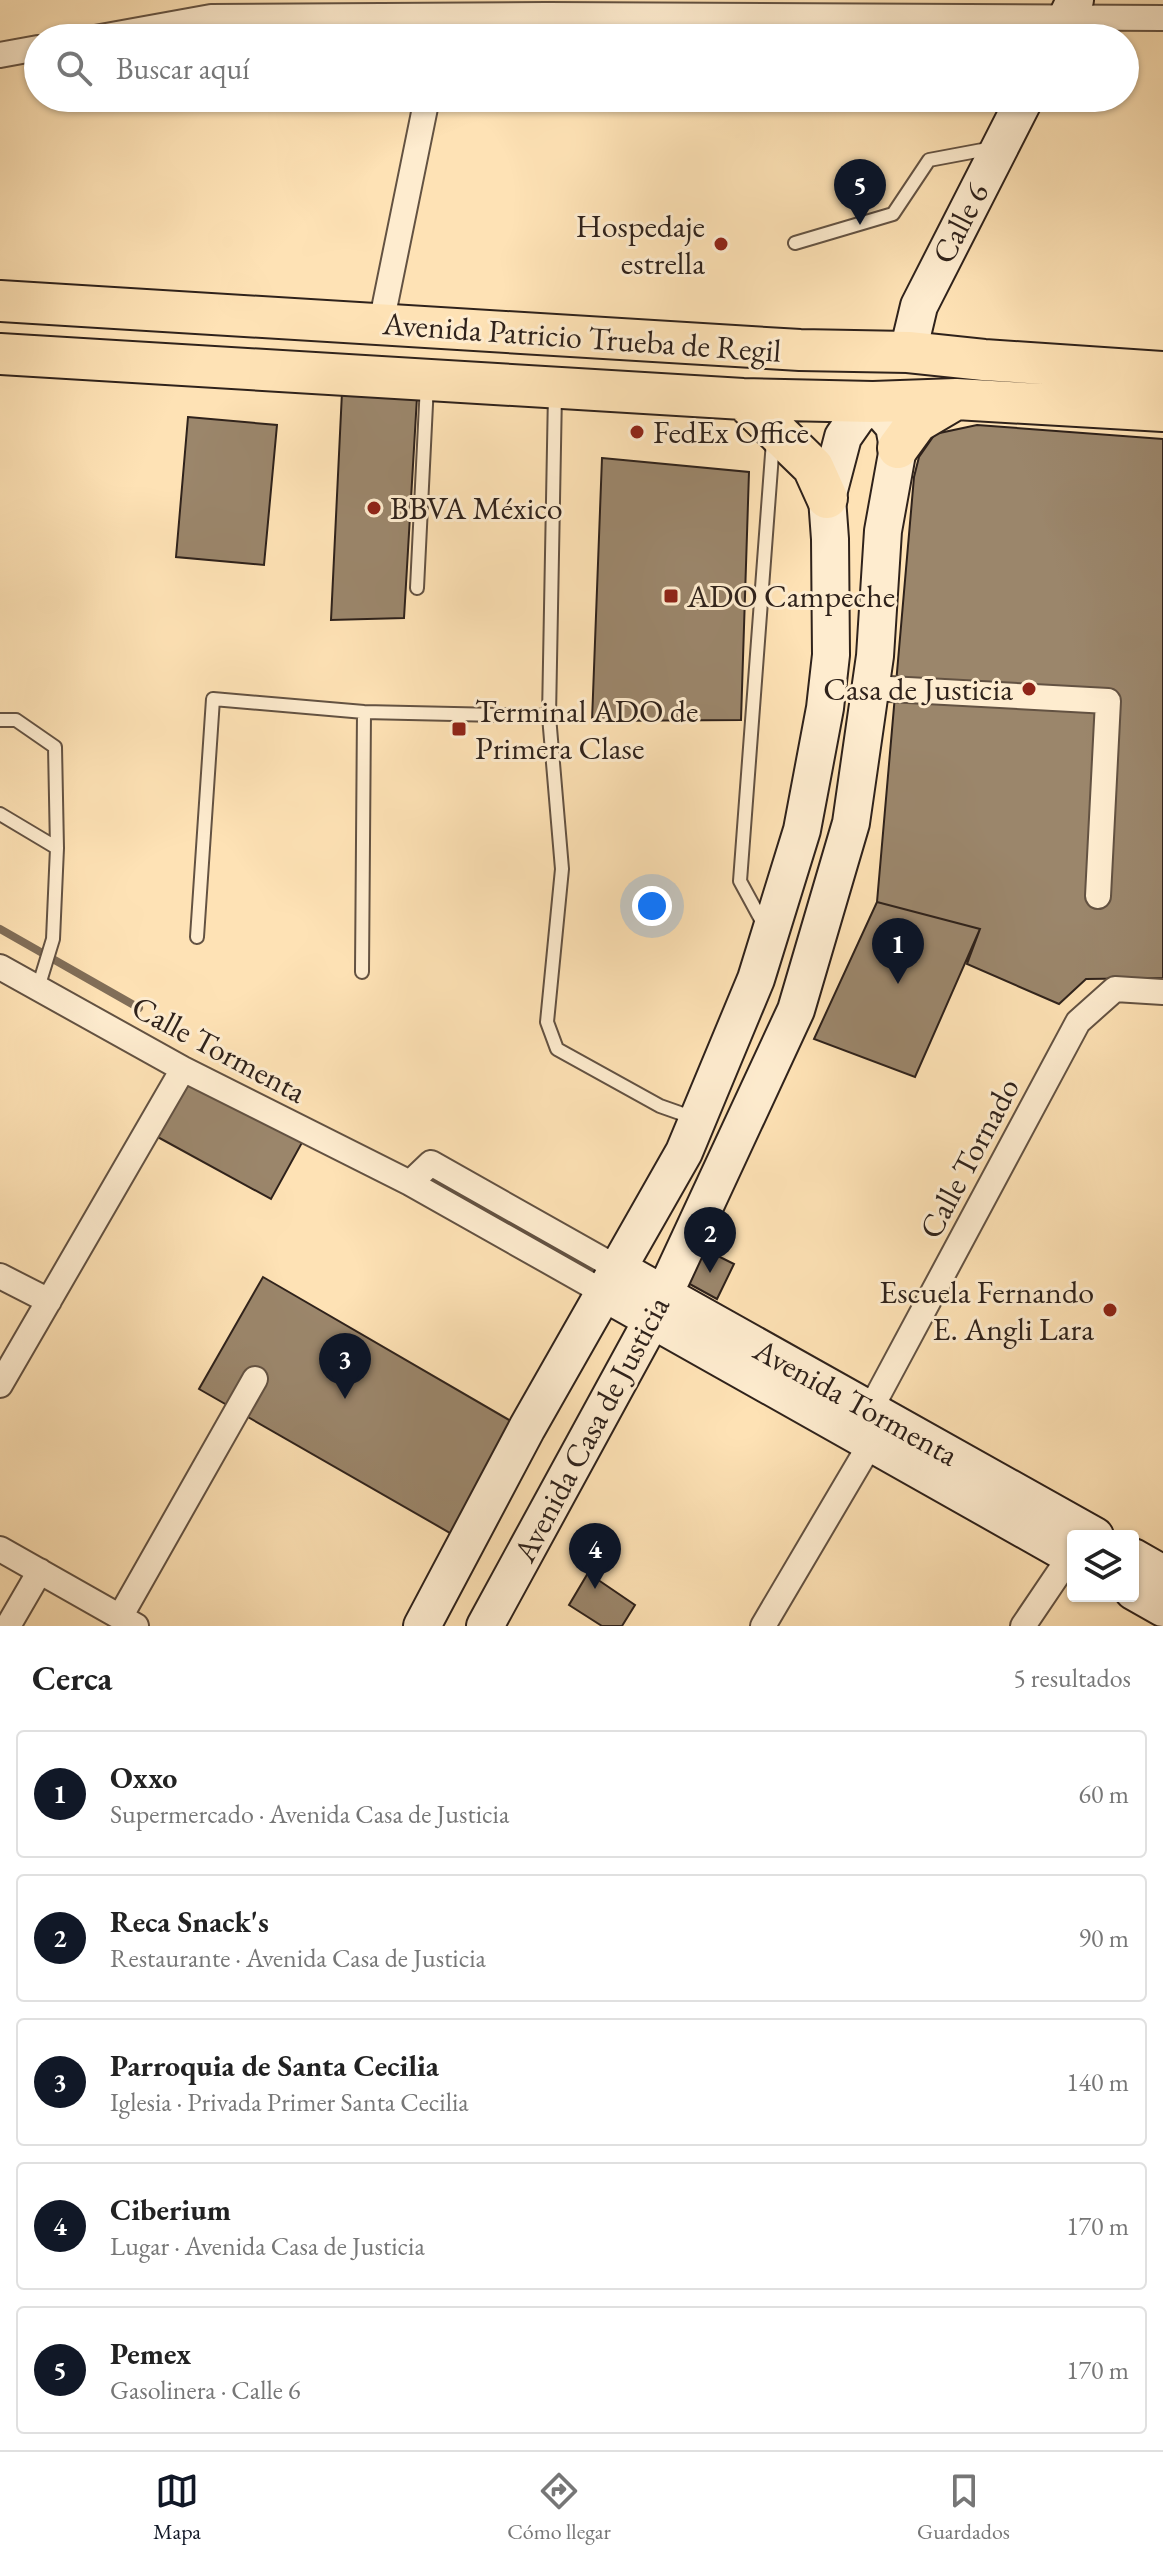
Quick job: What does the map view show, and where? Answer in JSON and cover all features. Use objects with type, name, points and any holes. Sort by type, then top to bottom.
[{"type":"main road","name":"Avenida Patricio Trueba de Regil","points":[[0,301],[800,350],[908,352],[1163,372]]},
{"type":"main road","points":[[800,350],[841,368],[869,391],[873,402]]},
{"type":"main road","points":[[908,352],[914,374],[930,389],[956,399]]},
{"type":"main road","points":[[873,402],[908,352]]},
{"type":"main road","name":"Avenida Patricio Trueba de Regil","points":[[0,354],[743,399],[873,402],[956,399],[1163,411]]},
{"type":"main road","points":[[743,399],[813,467],[827,498]]},
{"type":"main road","points":[[898,448],[917,422],[956,399]]},
{"type":"street","points":[[483,24],[700,8],[1066,19],[1163,18]]},
{"type":"street","points":[[152,24],[213,9],[404,24]]},
{"type":"street","points":[[0,55],[24,51]]},
{"type":"street","points":[[381,324],[424,112]]},
{"type":"street","name":"Calle 6","points":[[908,352],[919,306],[1018,112]]},
{"type":"street","points":[[873,402],[894,426],[898,448]]},
{"type":"street","name":"Avenida Casa de Justicia","points":[[422,1626],[610,1280],[684,1152],[756,979],[802,830],[825,708],[831,655],[827,498],[843,437],[873,402]]},
{"type":"street","name":"Avenida Casa de Justicia","points":[[485,1626],[658,1307],[796,1010],[851,823],[873,672],[883,531],[898,448]]},
{"type":"street","points":[[831,655],[873,672],[1108,701],[1098,896]]},
{"type":"street","name":"Calle Tormenta","points":[[0,967],[183,1069],[410,1183],[431,1163],[610,1280]]},
{"type":"street","name":"Calle Tornado","points":[[763,1626],[871,1426],[1078,1022],[1115,989],[1163,992]]},
{"type":"street","points":[[0,1385],[183,1069]]},
{"type":"street","points":[[0,1276],[49,1301]]},
{"type":"street","name":"Avenida Tormenta","points":[[610,1280],[1067,1538]]},
{"type":"street","points":[[0,1549],[128,1621],[255,1379]]},
{"type":"street","points":[[1139,1560],[1163,1574]]},
{"type":"street","points":[[1023,1626],[1067,1563]]},
{"type":"street","points":[[8,1626],[40,1571]]},
{"type":"street","points":[[1139,1594],[1163,1608]]},
{"type":"lane","points":[[795,243],[893,214],[929,160],[1000,146]]},
{"type":"lane","points":[[417,588],[428,381]]},
{"type":"lane","points":[[555,387],[549,716],[562,869],[547,1022],[557,1049],[660,1106],[697,1119]]},
{"type":"lane","points":[[769,935],[740,881],[774,430]]},
{"type":"lane","points":[[197,937],[213,699],[364,712],[549,716]]},
{"type":"lane","points":[[362,972],[364,712]]},
{"type":"lane","points":[[0,720],[16,720],[55,747],[57,848],[53,939],[38,988]]},
{"type":"lane","points":[[0,814],[57,848]]},
{"type":"building","name":"BBVA México","points":[[342,392],[417,397],[404,618],[331,620]]},
{"type":"building","points":[[188,417],[277,425],[264,565],[176,557]]},
{"type":"building","name":"Casa de Justicia","points":[[977,425],[1163,439],[1163,978],[1086,979],[1059,1004],[967,964],[980,929],[877,902],[914,477],[919,457],[935,434]]},
{"type":"building","name":"ADO Campeche","points":[[602,458],[749,472],[741,720],[592,721]]},
{"type":"building","points":[[877,902],[980,929],[915,1077],[814,1039]]},
{"type":"building","points":[[186,1076],[304,1139],[271,1199],[154,1135]]},
{"type":"building","points":[[704,1249],[734,1264],[717,1299],[686,1282]]},
{"type":"building","points":[[263,1277],[516,1424],[457,1537],[199,1389]]},
{"type":"building","points":[[588,1573],[635,1605],[622,1626],[602,1626],[569,1605]]},
{"type":"waterway","points":[[0,929],[139,1008]]},
{"type":"place","name":"Pemex","points":[[860,225]]},
{"type":"place","name":"Hospedaje estrella","points":[[721,244]]},
{"type":"place","name":"FedEx Office","points":[[637,432]]},
{"type":"place","name":"BBVA México","points":[[374,508]]},
{"type":"place","name":"ADO Campeche","points":[[671,596]]},
{"type":"place","name":"Casa de Justicia","points":[[1029,689]]},
{"type":"place","name":"Terminal ADO de Primera Clase","points":[[459,729]]},
{"type":"place","name":"Oxxo","points":[[898,984]]},
{"type":"place","name":"Reca Snack's","points":[[710,1273]]},
{"type":"place","name":"Escuela Fernando E. Angli Lara","points":[[1110,1310]]},
{"type":"place","name":"Parroquia de Santa Cecilia","points":[[345,1399]]},
{"type":"place","name":"Ciberium","points":[[595,1589]]}]
